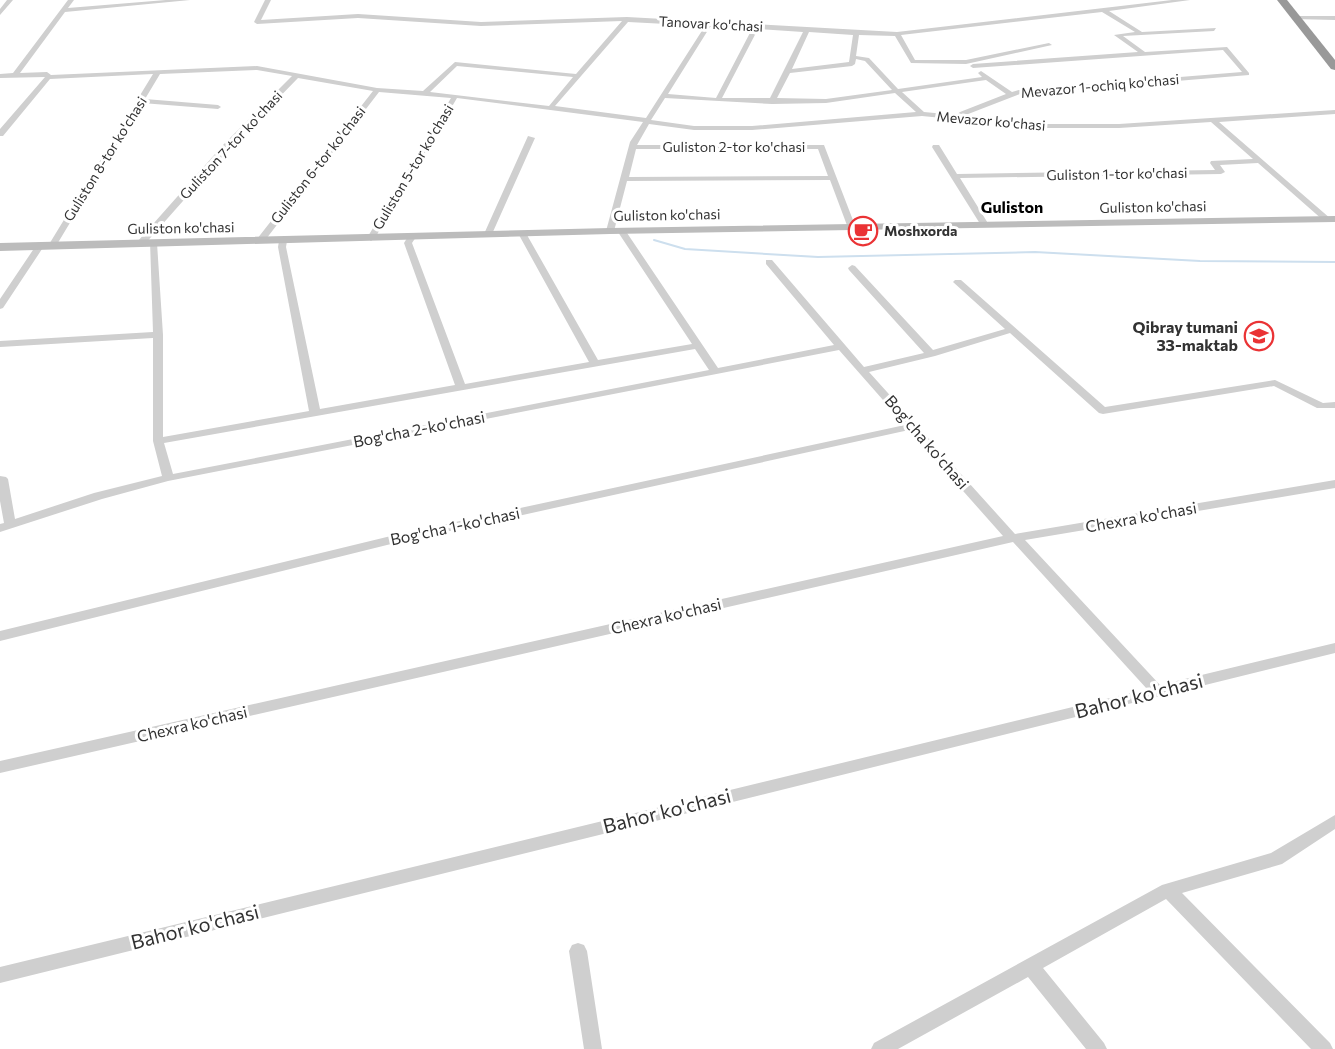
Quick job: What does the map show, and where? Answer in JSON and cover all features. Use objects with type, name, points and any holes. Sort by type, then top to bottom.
[{"type":"highway","points":[[1282,0],[1335,67]]},
{"type":"main road","name":"Guliston ko'chasi","points":[[0,247],[616,231],[1331,219]]},
{"type":"street","points":[[0,13],[10,0]]},
{"type":"street","points":[[15,75],[71,0]]},
{"type":"street","points":[[64,10],[187,0]]},
{"type":"street","name":"Tanovar ko'chasi","points":[[268,0],[258,22],[358,16],[481,24],[627,20],[856,33],[897,33],[1187,0]]},
{"type":"street","points":[[1103,10],[1139,32]]},
{"type":"street","points":[[1296,18],[1335,18]]},
{"type":"street","points":[[551,107],[627,20]]},
{"type":"street","points":[[710,24],[633,147],[624,179],[616,231],[715,371]]},
{"type":"street","points":[[718,100],[756,27]]},
{"type":"street","points":[[772,102],[807,30]]},
{"type":"street","points":[[1144,54],[1116,35],[1139,32],[1214,30]]},
{"type":"street","points":[[787,71],[852,64],[856,33]]},
{"type":"street","points":[[897,33],[913,62],[966,62],[1049,45]]},
{"type":"street","name":"Mevazor 1-ochiq ko'chasi","points":[[957,117],[962,112],[1020,92],[1247,74],[1225,48],[1144,54]]},
{"type":"street","points":[[973,66],[1144,54]]},
{"type":"street","points":[[852,57],[867,59],[922,114]]},
{"type":"street","points":[[966,62],[1011,95]]},
{"type":"street","points":[[424,94],[455,64],[578,76]]},
{"type":"street","name":"Mevazor ko'chasi","points":[[0,76],[47,74],[48,77],[257,68],[377,90],[551,107],[694,128],[752,128],[922,114],[1042,126],[1119,126],[1335,112]]},
{"type":"street","name":"Guliston 8-tor ko'chasi","points":[[0,306],[46,246],[158,72]]},
{"type":"street","name":"Guliston 7-tor ko'chasi","points":[[147,243],[226,147],[298,74]]},
{"type":"street","points":[[0,134],[48,77]]},
{"type":"street","points":[[663,96],[772,102],[826,101],[986,78]]},
{"type":"street","name":"Guliston 6-tor ko'chasi","points":[[260,241],[377,90]]},
{"type":"street","name":"Guliston 5-tor ko'chasi","points":[[371,238],[455,96]]},
{"type":"street","points":[[141,101],[218,107]]},
{"type":"street","points":[[1214,121],[1331,219]]},
{"type":"street","points":[[488,234],[531,138]]},
{"type":"street","name":"Guliston 2-tor ko'chasi","points":[[633,147],[821,147],[852,228]]},
{"type":"street","points":[[936,147],[985,225]]},
{"type":"street","name":"Guliston 1-tor ko'chasi","points":[[955,176],[1221,172],[1214,163],[1259,161]]},
{"type":"street","points":[[624,179],[833,178]]},
{"type":"street","points":[[523,235],[595,364]]},
{"type":"street","points":[[412,237],[408,243],[461,387]]},
{"type":"street","points":[[283,241],[282,247],[315,413]]},
{"type":"street","points":[[147,243],[158,335],[158,441],[168,478]]},
{"type":"street","name":"Bog'cha ko'chasi","points":[[769,262],[841,347],[864,369],[1014,538],[1157,691]]},
{"type":"street","points":[[852,268],[932,354]]},
{"type":"street","points":[[958,282],[1103,411],[1275,383],[1321,406],[1335,405]]},
{"type":"street","points":[[864,369],[932,354],[1011,330]]},
{"type":"street","points":[[0,344],[158,335]]},
{"type":"street","points":[[158,441],[698,346]]},
{"type":"street","name":"Bog'cha 2-ko'chasi","points":[[5,526],[98,496],[168,478],[841,347]]},
{"type":"street","name":"Bog'cha 1-ko'chasi","points":[[0,636],[395,539],[913,426]]},
{"type":"street","points":[[2,479],[5,526]]},
{"type":"street","name":"Chexra ko'chasi","points":[[0,767],[1014,538],[1335,483]]},
{"type":"street","name":"Bahor ko'chasi","points":[[0,975],[1335,648]]},
{"type":"street","points":[[880,1049],[1168,890],[1276,859],[1335,822]]},
{"type":"street","points":[[1168,890],[1324,1049]]},
{"type":"street","points":[[578,951],[593,1049]]},
{"type":"street","points":[[1030,966],[1098,1049]]},
{"type":"waterway","points":[[654,240],[685,249],[818,257],[1035,252],[1200,261],[1335,262]]},
{"type":"place","name":"Moshxorda","points":[[863,231]]},
{"type":"place","name":"Qibray tumani 33-maktab","points":[[1259,336]]},
{"type":"district","name":"Guliston","points":[[1012,207]]}]
